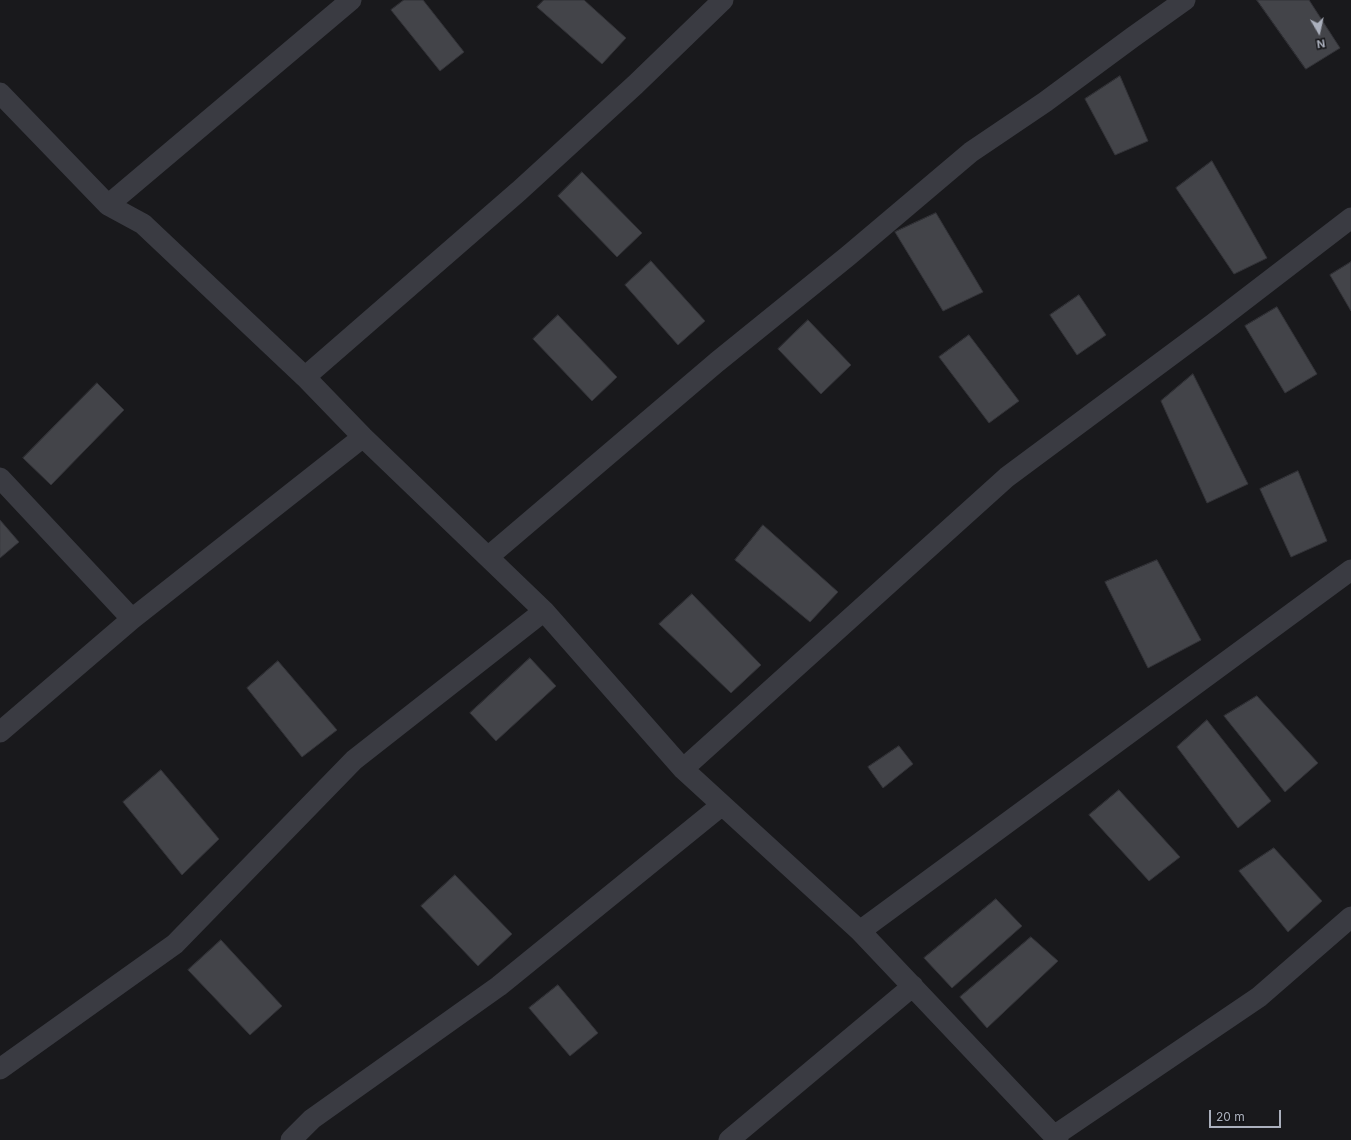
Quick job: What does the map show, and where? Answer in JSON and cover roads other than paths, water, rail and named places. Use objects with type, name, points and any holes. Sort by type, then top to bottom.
[{"type":"street","points":[[108,205],[351,0]]},
{"type":"street","points":[[305,377],[520,191],[635,85],[723,0]]},
{"type":"street","points":[[488,557],[717,362],[848,256],[971,152],[1044,102],[1185,0]]},
{"type":"street","points":[[0,93],[108,205],[143,224],[305,377],[363,437],[544,611],[683,769],[860,931],[1056,1138],[1259,997],[1351,918]]},
{"type":"street","points":[[683,769],[1007,477],[1213,324],[1351,218]]},
{"type":"street","points":[[0,732],[132,619],[363,437]]},
{"type":"street","points":[[0,478],[132,619]]},
{"type":"street","points":[[860,931],[1351,570]]},
{"type":"street","points":[[0,1069],[175,944],[354,760],[544,611]]},
{"type":"street","points":[[291,1140],[312,1119],[499,986],[722,805]]},
{"type":"street","points":[[729,1140],[913,986]]}]
